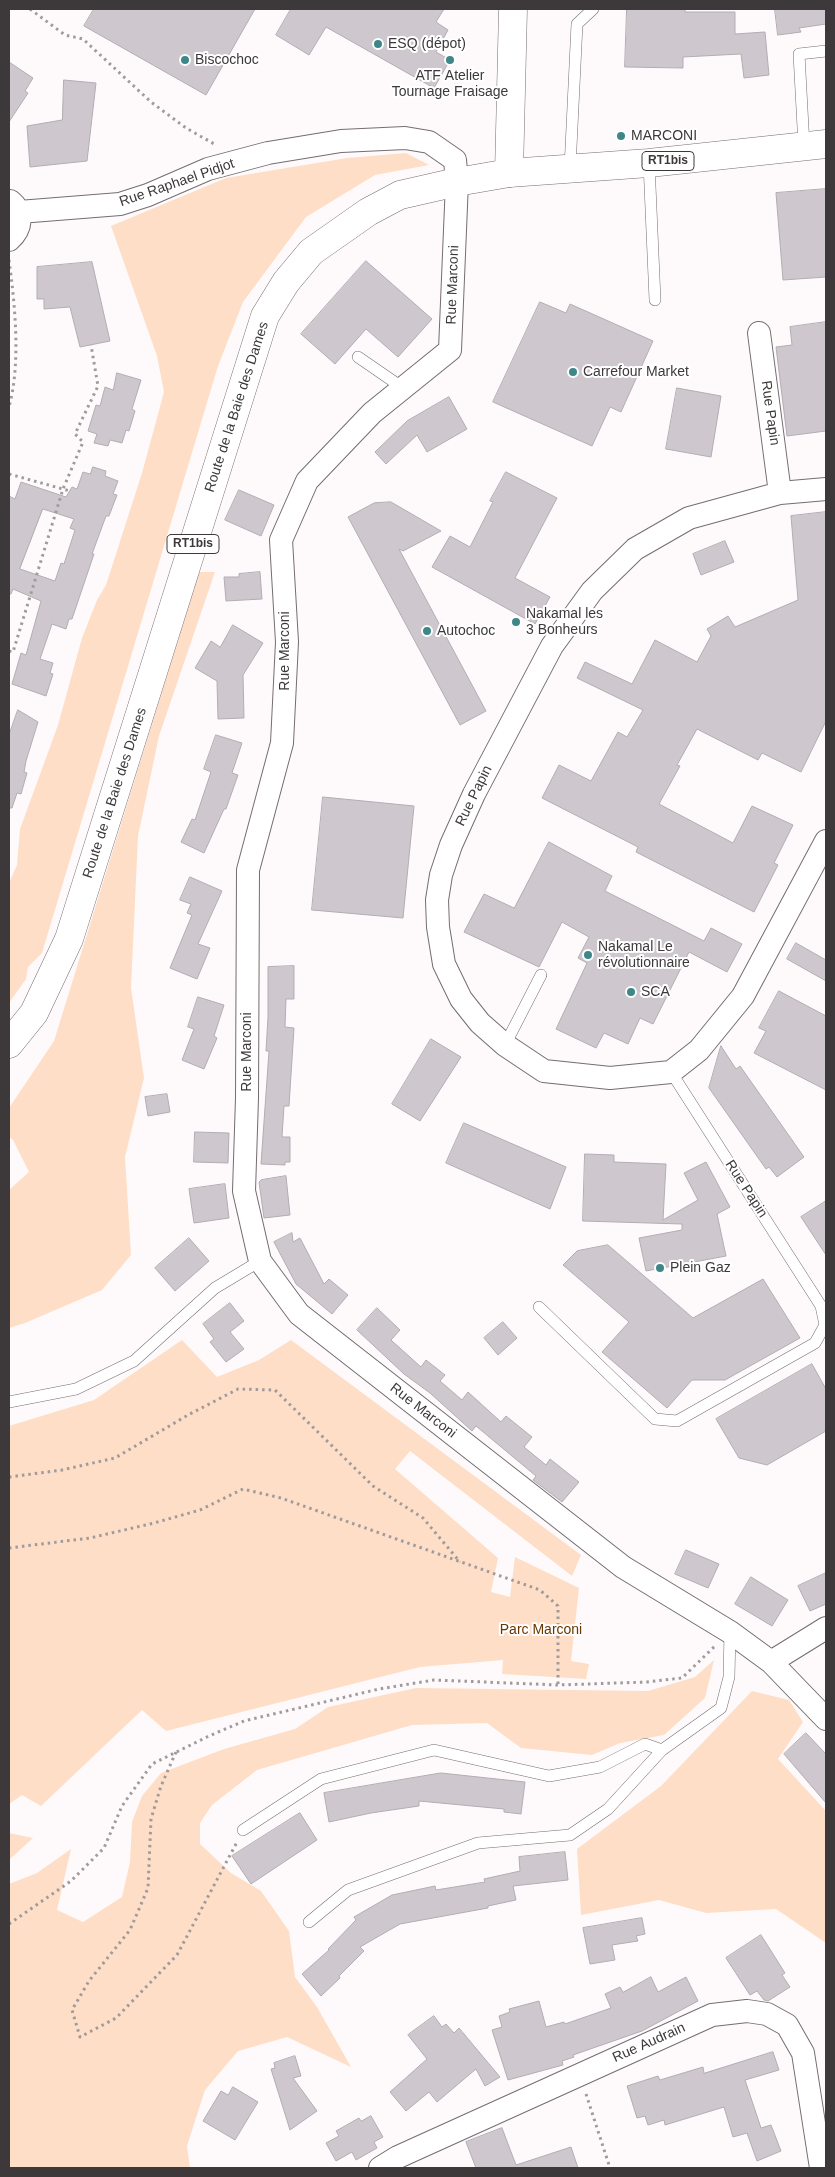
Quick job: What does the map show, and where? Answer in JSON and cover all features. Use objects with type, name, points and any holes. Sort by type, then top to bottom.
[{"type":"main road","points":[[509,173],[513,9]]},
{"type":"main road","name":"Route de la Baie des Dames","points":[[9,1044],[34,1013],[68,939],[265,316],[286,282],[311,252],[368,212],[400,195],[457,182],[509,173],[649,163],[815,146]]},
{"type":"street","name":"Rue Raphael Pidjot","points":[[9,240],[19,227],[14,206],[120,204],[148,195],[208,169],[268,153],[341,141],[405,138],[430,142],[455,160],[457,182]]},
{"type":"street","name":"Rue Marconi","points":[[457,182],[450,350],[372,413],[308,481],[281,540],[287,642],[282,743],[248,870],[248,1088],[244,1192],[260,1261],[299,1314],[624,1567],[730,1632],[771,1662],[826,1719]]},
{"type":"street","name":"Rue Papin","points":[[759,333],[780,493]]},
{"type":"street","name":"Rue Papin","points":[[671,1072],[610,1078],[544,1071],[505,1045],[480,1023],[460,999],[444,964],[438,927],[437,900],[442,875],[451,845],[474,794],[552,646],[592,591],[635,549],[689,518],[780,493],[826,489]]},
{"type":"street","points":[[671,1072],[699,1050],[744,996],[826,842]]},
{"type":"street","points":[[771,1662],[826,1628]]},
{"type":"street","name":"Rue Audrain","points":[[380,2168],[398,2157],[712,2015],[747,2011],[768,2014],[787,2025],[804,2052],[821,2168]]},
{"type":"lane","points":[[570,168],[576,24],[593,9]]},
{"type":"lane","points":[[815,146],[799,54],[826,51]]},
{"type":"lane","points":[[649,163],[655,300]]},
{"type":"lane","points":[[358,357],[404,388]]},
{"type":"lane","points":[[505,1045],[541,975]]},
{"type":"lane","name":"Rue Papin","points":[[539,1306],[655,1419],[678,1421],[815,1343],[825,1326],[821,1306],[671,1072]]},
{"type":"lane","points":[[9,1402],[76,1389],[134,1361],[215,1288],[260,1261]]},
{"type":"lane","points":[[309,1922],[348,1890],[478,1843],[570,1835],[608,1808],[662,1750],[721,1708],[729,1677],[730,1632]]},
{"type":"lane","points":[[243,1830],[321,1779],[434,1750],[549,1776],[600,1767],[645,1744],[662,1750]]},
{"type":"path","points":[[30,9],[65,35],[83,40],[151,102],[186,128],[243,160]]},
{"type":"path","points":[[9,260],[15,309],[14,389],[9,407]]},
{"type":"path","points":[[9,651],[14,652],[63,489],[83,442],[74,434],[98,386],[91,345]]},
{"type":"path","points":[[9,474],[70,492]]},
{"type":"path","points":[[9,1477],[62,1470],[115,1458],[188,1415],[238,1389],[275,1390],[373,1486],[422,1518],[460,1562]]},
{"type":"path","points":[[9,1548],[90,1538],[154,1523],[200,1510],[242,1489],[281,1498],[379,1531],[540,1590],[558,1606],[558,1684]]},
{"type":"path","points":[[9,1924],[72,1881],[104,1848],[122,1806],[152,1764],[244,1721],[379,1689],[434,1680],[558,1684],[647,1682],[682,1678],[730,1632]]},
{"type":"path","points":[[176,1752],[161,1786],[151,1819],[148,1888],[130,1930],[89,1981],[72,2010],[80,2037],[116,2018],[177,1955],[243,1830]]},
{"type":"path","points":[[580,2075],[610,2168]]},
{"type":"green space","points":[[406,153],[429,165],[375,175],[306,217],[243,302],[218,366],[42,953],[28,967],[26,979],[9,1003],[9,883],[17,865],[20,829],[58,725],[82,638],[97,600],[106,585],[142,473],[164,392],[157,356],[111,226],[226,178],[347,158]]},
{"type":"green space","points":[[199,572],[215,572],[159,736],[138,836],[131,988],[144,1078],[125,1157],[131,1255],[102,1290],[9,1328],[9,1190],[29,1172],[13,1140],[9,1137],[9,1108],[54,1041]]},
{"type":"green space","name":"Parc Marconi","points":[[182,1340],[217,1377],[259,1360],[291,1340],[581,1555],[572,1576],[410,1451],[395,1469],[498,1558],[491,1592],[510,1597],[515,1557],[579,1588],[571,1661],[589,1664],[586,1679],[502,1674],[503,1660],[420,1667],[166,1731],[142,1710],[41,1806],[22,1795],[9,1804],[9,1426],[94,1400]]},
{"type":"green space","points":[[714,1660],[705,1698],[664,1735],[620,1743],[592,1755],[521,1748],[487,1723],[412,1725],[257,1770],[212,1805],[200,1823],[200,1844],[231,1873],[261,1891],[289,1931],[295,1977],[317,2007],[351,2067],[287,2037],[238,2051],[205,2090],[187,2146],[190,2168],[9,2168],[9,1884],[37,1873],[71,1849],[57,1910],[83,1922],[122,1897],[130,1862],[132,1822],[142,1796],[161,1773],[224,1749],[295,1729],[328,1707],[416,1688],[648,1691],[695,1677]]},
{"type":"green space","points":[[752,1691],[789,1700],[803,1722],[778,1759],[826,1811],[826,1943],[776,1909],[706,1913],[659,1900],[581,1915],[577,1849],[661,1786]]},
{"type":"green space","points":[[9,1833],[33,1838],[9,1860]]},
{"type":"building","name":"Biscochoc","points":[[94,9],[255,9],[206,95],[84,26]]},
{"type":"building","points":[[291,9],[444,9],[436,22],[448,30],[436,52],[450,60],[434,88],[326,27],[309,55],[276,35]]},
{"type":"building","points":[[627,9],[685,9],[685,12],[735,12],[735,34],[765,32],[769,75],[744,78],[741,54],[683,57],[683,68],[625,67]]},
{"type":"building","points":[[775,9],[826,9],[826,24],[799,28],[801,32],[778,35]]},
{"type":"building","points":[[9,62],[33,78],[25,91],[28,93],[9,122]]},
{"type":"building","points":[[64,80],[96,83],[87,161],[30,167],[27,126],[62,120]]},
{"type":"building","points":[[826,189],[826,277],[783,280],[776,193]]},
{"type":"building","points":[[366,261],[432,319],[398,357],[366,329],[335,364],[301,334]]},
{"type":"building","points":[[92,262],[110,341],[80,347],[70,307],[44,309],[44,299],[37,299],[37,267]]},
{"type":"building","name":"Carrefour Market","points":[[540,302],[566,313],[570,304],[653,341],[621,412],[610,407],[592,446],[493,402]]},
{"type":"building","points":[[826,322],[826,431],[787,436],[776,347],[792,345],[790,327]]},
{"type":"building","points":[[117,373],[141,380],[132,409],[135,411],[129,431],[126,430],[122,443],[110,440],[108,446],[94,443],[97,434],[88,431],[96,405],[100,406],[105,387],[113,390]]},
{"type":"building","points":[[677,388],[721,396],[711,457],[666,449]]},
{"type":"building","points":[[449,397],[467,429],[427,452],[417,435],[386,464],[375,452],[407,421]]},
{"type":"building","points":[[93,467],[106,471],[105,476],[118,481],[113,494],[117,495],[109,516],[106,516],[92,554],[94,554],[72,619],[69,619],[66,629],[52,624],[40,659],[53,663],[50,673],[53,674],[46,696],[12,684],[21,653],[26,655],[41,601],[13,589],[11,594],[9,594],[9,496],[15,499],[21,482],[66,497],[72,487],[77,489],[83,472],[90,474]],"holes":[[[43,509],[74,519],[70,528],[75,530],[64,564],[61,563],[55,581],[20,569]]]},
{"type":"building","points":[[506,472],[557,498],[515,578],[550,597],[535,624],[432,567],[450,536],[470,547],[493,502],[490,501]]},
{"type":"building","points":[[239,490],[274,505],[261,536],[225,520]]},
{"type":"building","name":"Autochoc","points":[[391,502],[441,531],[403,551],[399,549],[486,711],[460,725],[348,517],[374,503]]},
{"type":"building","points":[[826,512],[826,721],[801,772],[762,753],[758,760],[697,729],[677,765],[680,766],[659,804],[733,843],[752,806],[793,825],[774,863],[778,865],[754,912],[636,852],[638,847],[542,798],[559,765],[591,781],[618,732],[627,737],[643,710],[577,678],[585,662],[632,684],[655,640],[697,662],[711,636],[707,629],[728,616],[735,627],[798,600],[791,516]]},
{"type":"building","points":[[725,541],[734,562],[701,575],[693,554]]},
{"type":"building","points":[[260,572],[262,599],[226,601],[224,577],[239,577],[239,574]]},
{"type":"building","points":[[233,625],[263,643],[243,675],[244,718],[218,719],[217,681],[195,668],[211,641],[220,647]]},
{"type":"building","points":[[18,710],[38,722],[26,761],[24,772],[27,773],[21,794],[17,793],[12,808],[9,808],[9,735]]},
{"type":"building","points":[[216,735],[242,743],[232,773],[238,775],[226,809],[224,809],[204,853],[181,842],[192,819],[195,820],[211,772],[204,769]]},
{"type":"building","points":[[323,797],[414,806],[403,918],[312,910]]},
{"type":"building","points":[[549,842],[612,876],[605,891],[704,941],[711,928],[742,944],[727,972],[689,952],[653,1024],[640,1018],[628,1044],[604,1033],[596,1048],[556,1029],[587,963],[578,958],[589,937],[562,922],[539,967],[464,932],[484,894],[514,908]]},
{"type":"building","points":[[190,877],[222,891],[198,944],[210,948],[197,979],[170,968],[192,915],[187,913],[191,904],[180,900]]},
{"type":"building","points":[[796,943],[826,960],[826,981],[787,959]]},
{"type":"building","points":[[294,966],[294,999],[286,999],[285,1027],[294,1028],[289,1106],[284,1106],[282,1137],[290,1137],[290,1162],[285,1162],[285,1165],[261,1164],[269,1051],[266,1051],[268,967]]},
{"type":"building","points":[[779,991],[826,1016],[826,1090],[754,1053],[766,1031],[759,1028]]},
{"type":"building","points":[[198,997],[224,1005],[214,1036],[217,1038],[204,1069],[182,1060],[194,1029],[188,1027]]},
{"type":"building","points":[[431,1039],[461,1057],[420,1121],[392,1104]]},
{"type":"building","points":[[721,1046],[736,1069],[740,1066],[804,1157],[777,1177],[769,1167],[766,1169],[709,1088]]},
{"type":"building","points":[[167,1094],[170,1112],[148,1116],[145,1097]]},
{"type":"building","points":[[464,1123],[566,1167],[550,1209],[446,1163]]},
{"type":"building","points":[[195,1132],[229,1133],[228,1163],[194,1162]]},
{"type":"building","points":[[585,1154],[614,1155],[614,1162],[666,1164],[663,1220],[698,1200],[684,1173],[706,1162],[730,1207],[717,1214],[726,1256],[646,1271],[639,1238],[682,1230],[682,1224],[583,1221]]},
{"type":"building","points":[[286,1176],[290,1215],[264,1218],[259,1182],[261,1180]]},
{"type":"building","points":[[225,1184],[229,1218],[194,1223],[189,1189]]},
{"type":"building","points":[[826,1201],[826,1255],[801,1217]]},
{"type":"building","points":[[292,1233],[293,1242],[300,1238],[324,1284],[329,1279],[348,1295],[332,1314],[296,1284],[274,1242]]},
{"type":"building","points":[[189,1238],[209,1261],[175,1291],[155,1268]]},
{"type":"building","points":[[608,1245],[693,1318],[763,1279],[800,1338],[725,1380],[692,1380],[667,1408],[602,1352],[629,1322],[563,1265],[577,1251]]},
{"type":"building","points":[[230,1303],[244,1321],[230,1332],[244,1349],[226,1362],[210,1342],[214,1339],[203,1324]]},
{"type":"building","points":[[377,1308],[400,1330],[391,1340],[421,1367],[426,1360],[445,1375],[440,1381],[462,1400],[468,1392],[501,1422],[506,1416],[532,1437],[524,1447],[546,1465],[550,1459],[579,1482],[562,1502],[533,1480],[536,1476],[476,1426],[472,1431],[430,1393],[404,1374],[357,1330]]},
{"type":"building","points":[[503,1322],[517,1338],[498,1355],[484,1338]]},
{"type":"building","points":[[812,1364],[826,1389],[826,1431],[767,1465],[739,1458],[716,1419]]},
{"type":"building","points":[[686,1550],[719,1564],[708,1588],[675,1574]]},
{"type":"building","points":[[826,1573],[826,1604],[810,1611],[798,1586]]},
{"type":"building","points":[[751,1577],[788,1600],[772,1626],[735,1604]]},
{"type":"building","points":[[806,1733],[826,1754],[826,1803],[784,1754]]},
{"type":"building","points":[[441,1773],[525,1782],[521,1814],[504,1812],[504,1809],[419,1801],[419,1806],[371,1813],[329,1822],[324,1793]]},
{"type":"building","points":[[300,1813],[317,1840],[251,1884],[232,1856]]},
{"type":"building","points":[[565,1852],[568,1880],[513,1886],[516,1900],[488,1906],[488,1908],[400,1924],[360,1947],[364,1951],[321,1996],[302,1974],[329,1950],[356,1920],[354,1917],[392,1895],[435,1886],[436,1890],[485,1882],[484,1879],[520,1871],[519,1857]]},
{"type":"building","points":[[642,1918],[645,1934],[636,1936],[638,1941],[612,1945],[615,1960],[590,1964],[583,1928]]},
{"type":"building","points":[[761,1935],[785,1973],[782,1975],[790,1987],[768,2001],[764,2000],[757,1991],[750,1995],[726,1958]]},
{"type":"building","points":[[651,1977],[658,1992],[686,1977],[698,2001],[642,2031],[573,2055],[574,2057],[562,2061],[563,2065],[508,2080],[492,2030],[502,2027],[499,2016],[510,2012],[509,2009],[539,2001],[546,2027],[564,2022],[565,2024],[611,2008],[605,1994],[620,1987],[623,1992]]},
{"type":"building","points":[[434,2016],[442,2027],[446,2024],[454,2033],[459,2028],[500,2077],[485,2086],[476,2069],[437,2102],[429,2092],[406,2111],[390,2092],[427,2059],[408,2035]]},
{"type":"building","points":[[773,2052],[779,2070],[745,2080],[761,2128],[771,2125],[781,2151],[757,2161],[747,2133],[733,2137],[724,2107],[665,2125],[664,2120],[648,2125],[645,2116],[637,2118],[627,2086],[658,2076],[660,2080],[703,2067],[704,2073]]},
{"type":"building","points":[[295,2056],[301,2076],[293,2078],[317,2111],[290,2130],[271,2069],[275,2068],[274,2063]]},
{"type":"building","points":[[233,2087],[258,2102],[235,2140],[203,2121],[221,2091],[228,2095]]},
{"type":"building","points":[[371,2116],[383,2137],[374,2142],[377,2148],[356,2160],[352,2152],[336,2161],[326,2143],[339,2136],[336,2131],[359,2118],[361,2121]]},
{"type":"building","points":[[502,2128],[516,2165],[571,2147],[578,2168],[476,2168],[466,2142]]},
{"type":"place","name":"ESQ (dépot)","points":[[378,44]]},
{"type":"place","name":"Biscochoc","points":[[185,60]]},
{"type":"place","name":"ATF Atelier Tournage Fraisage","points":[[450,60]]},
{"type":"place","name":"MARCONI","points":[[621,136]]},
{"type":"place","name":"Carrefour Market","points":[[573,372]]},
{"type":"place","name":"Nakamal les 3 Bonheurs","points":[[516,622]]},
{"type":"place","name":"Autochoc","points":[[427,631]]},
{"type":"place","name":"Nakamal Le révolutionnaire","points":[[588,955]]},
{"type":"place","name":"SCA","points":[[631,992]]},
{"type":"place","name":"Plein Gaz","points":[[660,1268]]}]
